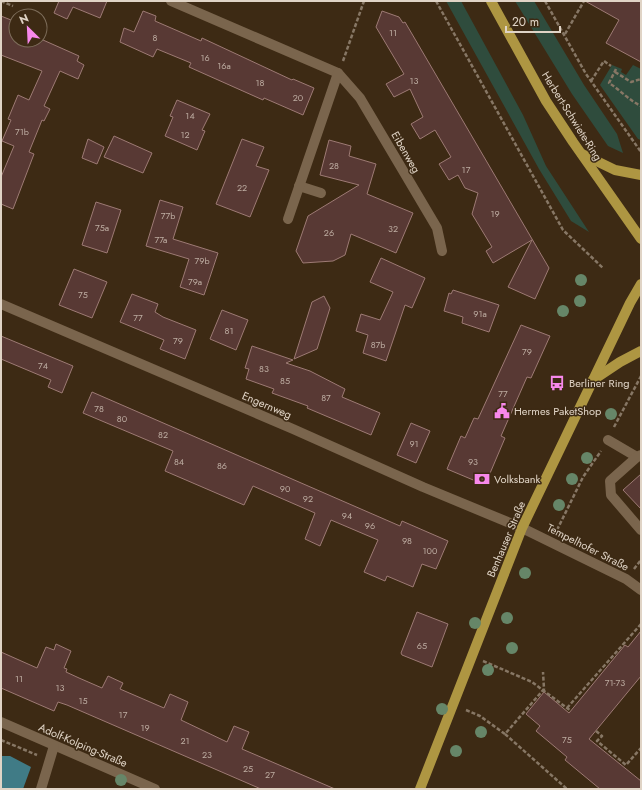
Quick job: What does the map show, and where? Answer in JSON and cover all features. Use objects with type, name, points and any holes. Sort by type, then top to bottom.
[{"type":"main road","name":"Herbert-Schwiete-Ring","points":[[491,1],[546,101],[580,153],[641,239]]},
{"type":"main road","points":[[580,153],[615,170],[641,175]]},
{"type":"main road","name":"Benhauser Straße","points":[[420,789],[522,528],[630,303],[641,284]]},
{"type":"main road","points":[[593,380],[620,362],[641,351]]},
{"type":"street","name":"Eibenweg","points":[[171,1],[338,73],[360,98],[437,228],[442,251]]},
{"type":"street","points":[[288,219],[338,73]]},
{"type":"street","points":[[299,186],[321,193]]},
{"type":"street","name":"Engernweg","points":[[1,304],[293,429],[423,487],[522,528]]},
{"type":"street","points":[[608,440],[639,456],[610,481],[611,495],[641,530]]},
{"type":"street","name":"Tempelhofer Straße","points":[[522,528],[626,579],[641,590]]},
{"type":"street","name":"Adolf-Kolping-Straße","points":[[1,722],[155,789]]},
{"type":"street","points":[[41,789],[54,746]]},
{"type":"path","points":[[1,1],[13,6]]},
{"type":"path","points":[[338,73],[353,36],[364,1]]},
{"type":"path","points":[[436,1],[563,230],[603,268]]},
{"type":"path","points":[[545,1],[591,81],[641,152]]},
{"type":"path","points":[[565,34],[584,1]]},
{"type":"path","points":[[591,81],[604,61],[611,66]]},
{"type":"path","points":[[641,79],[631,82],[615,70],[609,82],[627,95],[634,103],[641,106]]},
{"type":"path","points":[[551,541],[583,477],[608,440],[641,376]]},
{"type":"path","points":[[567,708],[641,624]]},
{"type":"path","points":[[472,655],[532,682],[544,689],[571,711]]},
{"type":"path","points":[[505,734],[544,689],[543,672]]},
{"type":"path","points":[[453,704],[480,716],[505,734],[567,789]]},
{"type":"path","points":[[596,731],[602,736],[597,741],[626,765],[641,748]]},
{"type":"green space","points":[[446,1],[461,1],[523,115],[546,166],[589,232],[571,221],[539,169]]},
{"type":"green space","points":[[515,1],[534,1],[584,85],[617,134],[623,153],[608,146],[572,94]]},
{"type":"green space","points":[[612,65],[622,69],[621,72],[626,75],[633,65],[641,69],[641,140],[638,139],[600,85]]},
{"type":"water","points":[[1,756],[10,756],[31,767],[23,789],[1,789]]},
{"type":"building","points":[[59,1],[107,1],[100,18],[73,7],[67,19],[54,13]]},
{"type":"building","points":[[585,1],[641,1],[641,62],[606,43],[619,20]]},
{"type":"building","points":[[143,11],[156,16],[155,21],[201,41],[202,38],[292,80],[293,79],[314,88],[303,115],[264,98],[263,100],[189,67],[191,63],[157,49],[153,57],[120,42],[124,28],[134,32]]},
{"type":"building","points":[[382,11],[399,17],[403,23],[405,22],[549,268],[535,299],[508,287],[532,240],[493,263],[486,251],[492,247],[472,214],[478,193],[465,188],[458,175],[449,180],[439,164],[451,157],[435,130],[420,139],[411,124],[423,117],[410,89],[394,97],[386,84],[404,74],[376,27]]},
{"type":"building","points":[[1,16],[8,19],[8,48],[48,48],[48,42],[79,56],[77,61],[84,65],[78,79],[60,71],[44,106],[50,109],[44,121],[42,120],[29,152],[34,154],[13,209],[1,204],[1,177],[14,146],[2,141],[11,120],[8,119],[18,95],[29,100],[42,71],[1,55]]},
{"type":"building","points":[[177,100],[210,114],[202,130],[205,131],[197,150],[165,136],[173,117],[170,116]]},
{"type":"building","points":[[114,136],[152,153],[143,173],[104,157]]},
{"type":"building","points":[[88,139],[104,147],[97,164],[82,158]]},
{"type":"building","points":[[242,139],[264,147],[256,166],[269,170],[250,217],[216,204]]},
{"type":"building","points":[[329,140],[351,146],[349,156],[376,164],[367,194],[413,213],[396,253],[351,234],[345,255],[333,261],[303,263],[296,251],[308,216],[359,185],[320,175]]},
{"type":"building","points":[[160,200],[183,207],[173,239],[218,253],[204,295],[180,287],[189,259],[146,246]]},
{"type":"building","points":[[96,202],[121,210],[107,253],[82,245]]},
{"type":"building","points":[[381,258],[425,278],[412,308],[405,305],[386,361],[363,353],[368,335],[356,331],[361,314],[380,320],[393,292],[370,282]]},
{"type":"building","points":[[74,269],[107,282],[92,318],[59,305]]},
{"type":"building","points":[[453,290],[499,305],[489,332],[462,323],[463,317],[444,311],[449,293],[451,294]]},
{"type":"building","points":[[132,294],[158,304],[155,312],[163,317],[196,330],[185,359],[160,349],[164,340],[120,322]]},
{"type":"building","points":[[324,296],[330,308],[317,349],[294,359],[312,302]]},
{"type":"building","points":[[222,310],[248,320],[236,350],[210,339]]},
{"type":"building","points":[[521,325],[550,336],[531,378],[527,377],[501,436],[505,438],[488,478],[478,482],[447,469],[461,436],[465,438],[474,418],[478,419]]},
{"type":"building","points":[[1,336],[73,366],[62,393],[48,387],[51,380],[1,359]]},
{"type":"building","points":[[252,346],[293,360],[286,363],[310,371],[345,389],[342,397],[380,413],[371,435],[307,408],[308,406],[272,393],[274,389],[246,379],[249,369],[245,368]]},
{"type":"building","points":[[92,392],[400,526],[402,521],[448,541],[436,569],[422,564],[413,587],[387,576],[385,581],[364,572],[378,540],[331,520],[320,546],[305,539],[315,513],[253,486],[244,505],[165,471],[173,451],[83,413]]},
{"type":"building","points":[[411,423],[430,431],[416,463],[397,455]]},
{"type":"building","points":[[641,474],[641,509],[623,490]]},
{"type":"building","points":[[417,612],[448,624],[432,667],[402,655],[401,653]]},
{"type":"building","points":[[641,631],[641,676],[589,739],[641,781],[641,789],[600,789],[565,760],[567,757],[536,731],[540,726],[526,714],[544,692],[569,713],[625,645],[628,647]]},
{"type":"building","points":[[56,644],[71,651],[64,668],[67,669],[66,672],[102,688],[108,676],[123,683],[120,689],[164,708],[170,694],[188,702],[181,720],[227,742],[234,726],[249,732],[242,749],[335,789],[261,789],[67,705],[58,702],[54,711],[1,688],[1,652],[37,668],[46,647],[54,650]]},
{"type":"place","name":"Berliner Ring","points":[[557,383]]},
{"type":"place","name":"Hermes PaketShop","points":[[502,411]]},
{"type":"place","name":"Volksbank","points":[[482,479]]}]
